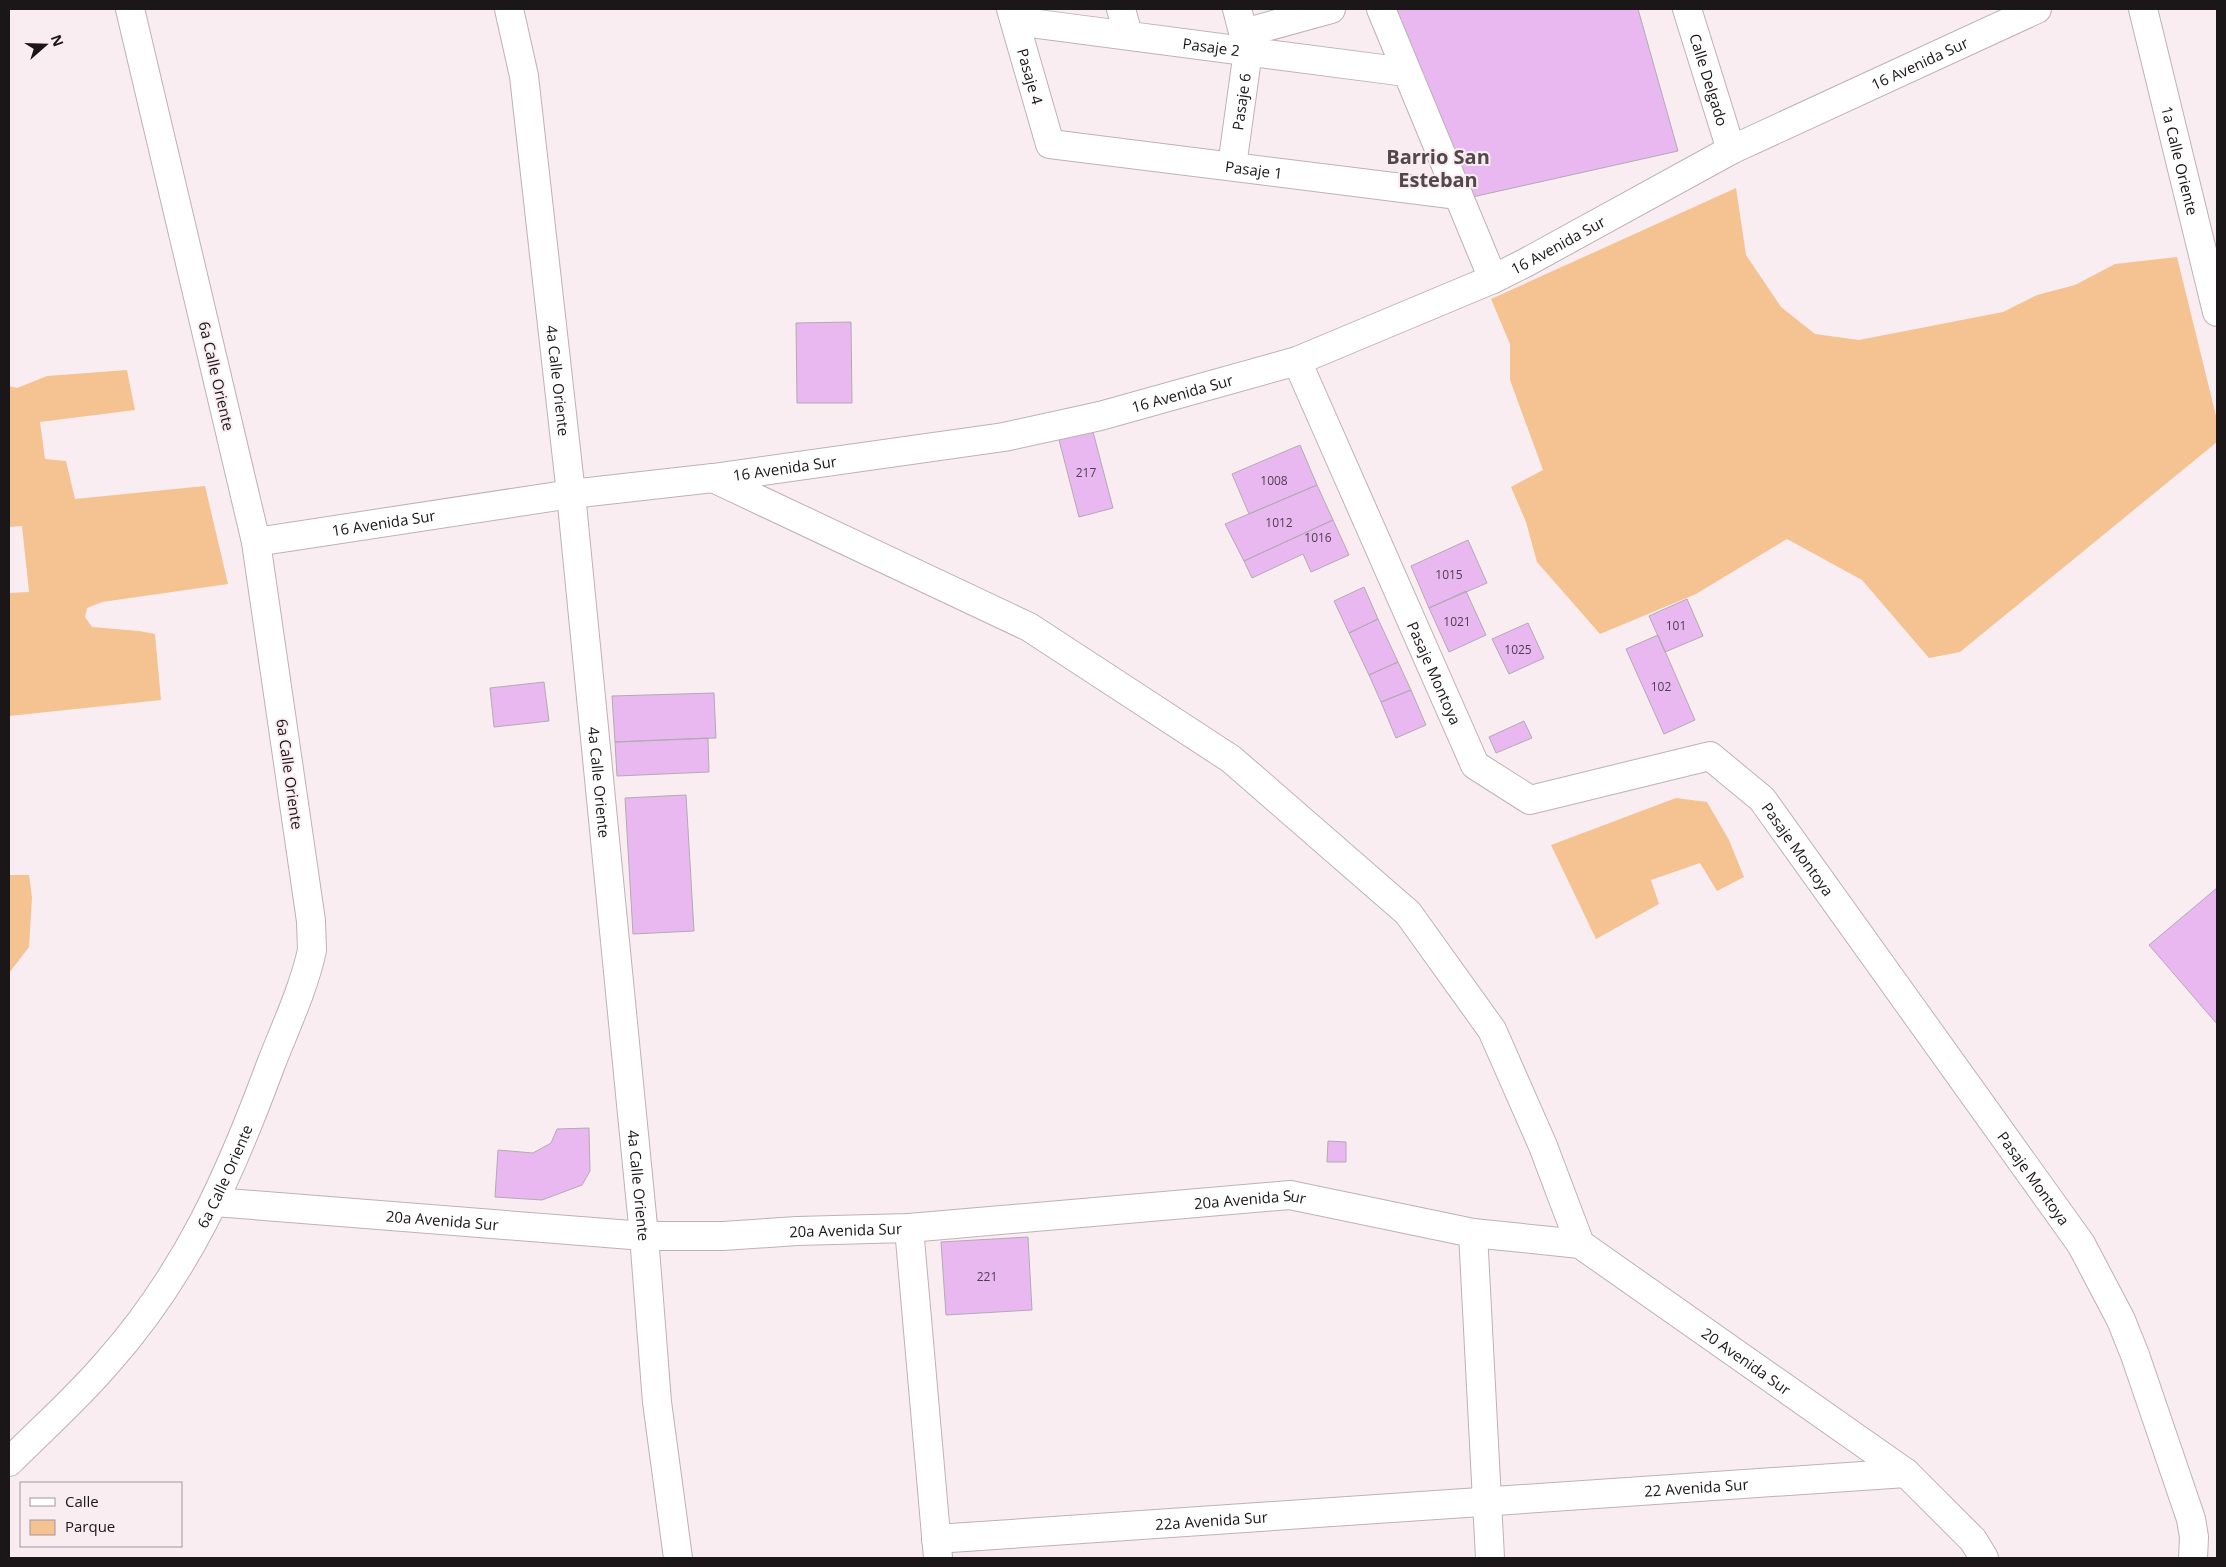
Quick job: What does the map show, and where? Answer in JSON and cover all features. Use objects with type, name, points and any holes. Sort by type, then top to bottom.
[{"type":"street","name":"6a Calle Oriente","points":[[9,1462],[106,1364],[132,1334],[185,1257],[215,1202],[245,1134],[310,960],[312,950],[311,921],[256,542],[130,9]]},
{"type":"street","name":"4a Calle Oriente","points":[[509,9],[524,76],[572,494],[644,1236],[657,1402],[678,1558]]},
{"type":"street","points":[[1121,9],[1128,35]]},
{"type":"street","points":[[1243,31],[1331,9]]},
{"type":"street","points":[[1381,9],[1493,279]]},
{"type":"street","name":"Calle Delgado","points":[[1687,9],[1730,150]]},
{"type":"street","name":"16 Avenida Sur","points":[[256,542],[572,494],[713,478],[1004,437],[1100,416],[1297,361],[1493,279],[1730,150],[2037,9]]},
{"type":"street","name":"1a Calle Oriente","points":[[2143,9],[2217,312]]},
{"type":"street","name":"Pasaje 2","points":[[1013,15],[1128,35],[1243,31],[1406,72]]},
{"type":"street","name":"Pasaje 4","points":[[1013,15],[1050,144]]},
{"type":"street","name":"Pasaje 6","points":[[1232,166],[1243,31]]},
{"type":"street","name":"Pasaje 1","points":[[1050,144],[1458,195]]},
{"type":"street","name":"Pasaje Montoya","points":[[1297,361],[1475,765],[1530,800],[1710,756],[1762,799],[2081,1244],[2121,1320],[2135,1355],[2190,1519],[2194,1537],[2193,1558]]},
{"type":"street","points":[[713,478],[1029,627],[1231,759],[1408,913],[1492,1030],[1543,1146],[1580,1244]]},
{"type":"street","name":"20a Avenida Sur","points":[[215,1202],[644,1236],[723,1236],[798,1231],[910,1228],[1290,1195],[1473,1233]]},
{"type":"street","points":[[910,1228],[937,1549]]},
{"type":"street","points":[[1473,1233],[1490,1558]]},
{"type":"street","name":"20 Avenida Sur","points":[[1473,1233],[1580,1244],[1906,1473],[1973,1540],[1984,1558]]},
{"type":"street","name":"22 Avenida Sur","points":[[1487,1501],[1906,1473]]},
{"type":"street","name":"22a Avenida Sur","points":[[937,1549],[1487,1501]]},
{"type":"green space","points":[[1736,188],[1746,255],[1781,307],[1815,334],[1859,340],[2003,312],[2037,295],[2075,285],[2115,264],[2177,257],[2217,420],[2217,442],[1960,652],[1929,658],[1862,580],[1787,539],[1696,594],[1600,634],[1537,562],[1526,522],[1511,487],[1543,470],[1510,380],[1510,344],[1491,299]]},
{"type":"green space","points":[[127,370],[135,410],[40,422],[45,459],[66,461],[75,499],[205,486],[228,584],[102,602],[87,608],[85,617],[92,627],[155,634],[161,700],[9,716],[9,593],[29,592],[22,526],[9,527],[9,386],[17,388],[47,376]]},
{"type":"green space","points":[[1676,798],[1707,802],[1729,840],[1744,877],[1717,891],[1700,863],[1651,880],[1659,904],[1596,939],[1551,845]]},
{"type":"green space","points":[[9,875],[29,875],[32,897],[29,947],[9,973]]},
{"type":"building","points":[[1391,9],[1638,9],[1678,151],[1468,198]]},
{"type":"building","points":[[851,322],[852,403],[797,403],[796,323]]},
{"type":"building","points":[[1092,428],[1113,508],[1079,517],[1058,436]]},
{"type":"building","points":[[1300,445],[1317,485],[1249,514],[1232,474]]},
{"type":"building","points":[[1317,485],[1333,520],[1244,561],[1225,524]]},
{"type":"building","points":[[1333,520],[1349,555],[1311,572],[1303,554],[1252,578],[1244,561]]},
{"type":"building","points":[[1468,540],[1487,583],[1429,608],[1411,566]]},
{"type":"building","points":[[1364,587],[1378,619],[1349,633],[1334,601]]},
{"type":"building","points":[[1466,591],[1486,635],[1449,652],[1429,608]]},
{"type":"building","points":[[1687,599],[1703,636],[1665,652],[1649,616]]},
{"type":"building","points":[[1378,619],[1398,662],[1369,675],[1349,633]]},
{"type":"building","points":[[1528,623],[1544,658],[1509,674],[1492,639]]},
{"type":"building","points":[[1658,635],[1695,720],[1664,734],[1626,649]]},
{"type":"building","points":[[1398,662],[1411,690],[1381,702],[1369,675]]},
{"type":"building","points":[[544,682],[549,721],[494,727],[490,688]]},
{"type":"building","points":[[1411,690],[1426,725],[1396,738],[1381,702]]},
{"type":"building","points":[[714,693],[716,738],[615,742],[612,696]]},
{"type":"building","points":[[1524,721],[1532,738],[1496,753],[1489,737]]},
{"type":"building","points":[[708,738],[709,772],[617,776],[615,742]]},
{"type":"building","points":[[686,795],[694,931],[633,934],[625,798]]},
{"type":"building","points":[[2217,888],[2217,1024],[2149,945]]},
{"type":"building","points":[[589,1128],[590,1171],[582,1185],[542,1200],[495,1197],[498,1150],[533,1153],[551,1143],[557,1129]]},
{"type":"building","points":[[1328,1141],[1346,1142],[1346,1162],[1327,1162]]},
{"type":"building","points":[[1028,1237],[1032,1310],[946,1315],[941,1242]]},
{"type":"district","name":"Barrio San Esteban","points":[[1438,168]]}]
